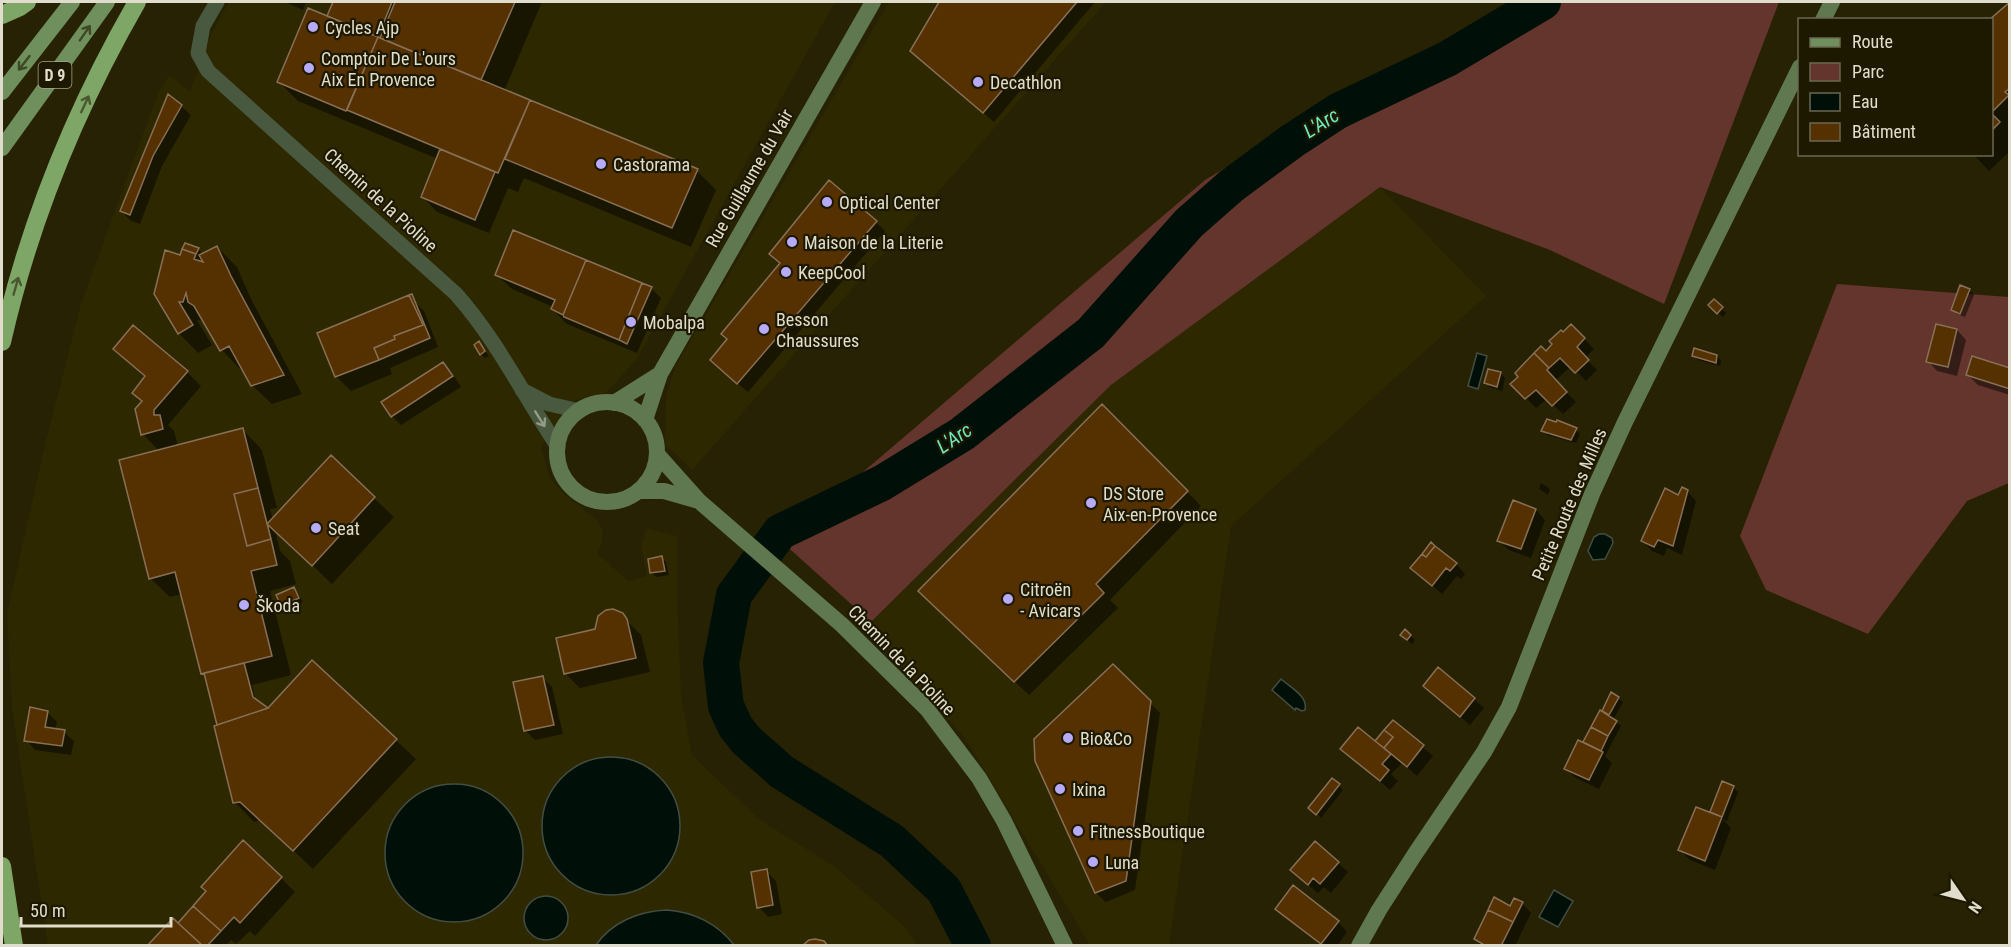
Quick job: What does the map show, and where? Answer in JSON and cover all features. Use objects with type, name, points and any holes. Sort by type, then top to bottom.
[{"type":"highway","points":[[2,15],[27,2]]},
{"type":"highway","points":[[2,342],[10,303],[52,176],[85,103],[137,2]]},
{"type":"highway","points":[[2,866],[14,945]]},
{"type":"main road","name":"D 9","points":[[2,92],[72,2]]},
{"type":"main road","name":"D 9","points":[[2,148],[107,2]]},
{"type":"main road","name":"Rue Guillaume du Vair","points":[[645,420],[660,374],[873,2]]},
{"type":"main road","points":[[1824,18],[1832,2]]},
{"type":"main road","name":"Petite Route des Milles","points":[[1359,945],[1403,873],[1484,752],[1509,707],[1592,494],[1645,381],[1798,71]]},
{"type":"main road","name":"Rue Guillaume du Vair","points":[[614,403],[660,374]]},
{"type":"main road","points":[[614,403],[631,409],[645,420],[656,442],[657,454],[654,468],[639,491],[612,502],[603,502],[588,499],[574,490],[564,478],[558,463],[558,447],[565,427],[580,411],[591,405],[614,403]]},
{"type":"main road","name":"Chemin de la Pioline","points":[[657,454],[703,504],[842,625],[927,709],[979,778],[1004,821],[1065,945]]},
{"type":"main road","name":"Chemin de la Pioline","points":[[639,491],[664,491],[703,504]]},
{"type":"street","name":"Chemin de la Pioline","points":[[217,2],[203,26],[198,53],[208,71],[456,294],[475,315],[496,345],[558,447]]},
{"type":"street","points":[[522,390],[549,404],[580,411]]},
{"type":"shaded area","points":[[229,2],[835,2],[637,359],[606,393],[572,401],[541,448],[550,478],[562,492],[598,521],[603,533],[597,553],[628,581],[647,576],[641,545],[647,528],[677,536],[681,696],[692,755],[759,819],[835,867],[904,926],[917,945],[48,946],[12,708],[7,613],[45,445],[81,304],[158,93],[169,75],[190,91],[211,35]]},
{"type":"shaded area","points":[[889,2],[1106,2],[692,470],[665,444],[666,396],[675,367]]},
{"type":"shaded area","points":[[1380,187],[1486,296],[1231,526],[1169,945],[1090,945],[965,738],[867,627],[1111,385]]},
{"type":"green space","points":[[1515,2],[1779,2],[1664,304],[1550,250],[1380,187],[1111,385],[871,622],[772,533],[856,478],[1205,180],[1350,93]]},
{"type":"green space","points":[[1837,284],[2009,297],[2009,483],[1967,501],[1868,634],[1766,590],[1740,536]]},
{"type":"water","points":[[1477,353],[1487,356],[1478,389],[1468,386]]},
{"type":"water","points":[[1599,534],[1612,538],[1613,543],[1605,559],[1593,560],[1588,551],[1594,537]]},
{"type":"water","points":[[1281,679],[1301,696],[1305,710],[1296,708],[1295,710],[1272,690]]},
{"type":"water","points":[[611,757],[637,763],[660,777],[674,800],[680,826],[674,852],[660,875],[637,889],[611,895],[585,889],[562,875],[548,852],[542,826],[548,800],[562,777],[585,763]]},
{"type":"water","points":[[454,784],[480,789],[503,804],[518,827],[523,853],[518,879],[503,902],[480,917],[454,922],[428,917],[405,902],[390,879],[385,853],[390,827],[405,804],[428,789]]},
{"type":"water","points":[[1554,890],[1573,901],[1558,927],[1539,917]]},
{"type":"water","points":[[546,896],[555,897],[562,902],[567,909],[567,927],[562,934],[555,939],[546,940],[537,939],[530,934],[525,927],[524,918],[525,909],[530,902],[537,897]]},
{"type":"water","points":[[667,910],[687,913],[705,920],[721,931],[734,945],[596,945],[610,930],[627,919],[636,915]]},
{"type":"building","points":[[333,2],[392,2],[378,37],[327,16]]},
{"type":"building","points":[[395,2],[515,2],[481,80],[380,38]]},
{"type":"building","name":"Decathlon","points":[[939,2],[1077,2],[983,113],[910,51]]},
{"type":"building","points":[[2010,2],[2010,88],[2005,92],[2009,95],[1993,111],[1993,18]]},
{"type":"building","points":[[308,8],[378,37],[346,111],[277,82]]},
{"type":"building","points":[[378,37],[530,100],[498,173],[347,110]]},
{"type":"building","points":[[168,94],[182,105],[153,156],[130,215],[120,211]]},
{"type":"building","name":"Castorama","points":[[530,100],[698,169],[672,228],[505,159]]},
{"type":"building","points":[[1993,115],[2000,122],[1993,129]]},
{"type":"building","points":[[440,149],[495,172],[475,220],[421,197]]},
{"type":"building","points":[[829,180],[877,221],[737,384],[710,360],[727,339],[721,334],[780,263],[769,254]]},
{"type":"building","points":[[513,230],[586,260],[563,315],[551,309],[555,300],[495,275]]},
{"type":"building","points":[[185,243],[199,248],[196,254],[182,249]]},
{"type":"building","points":[[217,246],[284,375],[251,386],[229,346],[220,351],[194,306],[188,302],[186,293],[183,302],[179,302],[193,325],[178,334],[154,294],[165,250],[180,255],[182,249],[196,254],[194,259],[203,262],[199,255]]},
{"type":"building","points":[[586,260],[642,283],[619,340],[563,315]]},
{"type":"building","points":[[642,283],[652,287],[627,344],[619,340]]},
{"type":"building","points":[[1960,285],[1970,289],[1960,314],[1951,310]]},
{"type":"building","points":[[412,294],[430,338],[379,360],[374,348],[395,339],[394,336],[423,325],[409,295]]},
{"type":"building","points":[[409,295],[423,325],[394,336],[395,339],[374,348],[379,360],[335,377],[317,333]]},
{"type":"building","points":[[1714,299],[1723,307],[1717,314],[1708,305]]},
{"type":"building","points":[[1571,324],[1585,338],[1577,347],[1589,360],[1575,373],[1560,358],[1549,368],[1534,353],[1541,346],[1546,351],[1552,344],[1549,341]]},
{"type":"building","points":[[1936,324],[1957,329],[1948,367],[1926,362]]},
{"type":"building","points":[[133,325],[188,371],[154,410],[154,415],[160,415],[163,429],[141,435],[135,409],[142,401],[132,393],[145,376],[113,349]]},
{"type":"building","points":[[479,341],[485,351],[480,355],[474,345]]},
{"type":"building","points":[[1694,348],[1717,355],[1716,363],[1692,356]]},
{"type":"building","points":[[1534,353],[1567,392],[1552,406],[1536,390],[1525,399],[1510,384],[1518,377],[1515,373]]},
{"type":"building","points":[[1972,356],[2010,368],[2010,389],[1966,375]]},
{"type":"building","points":[[443,362],[453,376],[391,417],[381,402]]},
{"type":"building","points":[[1488,369],[1501,372],[1497,387],[1484,383]]},
{"type":"building","points":[[1102,404],[1188,491],[1096,584],[1104,593],[1014,682],[918,591]]},
{"type":"building","points":[[1547,419],[1556,422],[1557,420],[1577,428],[1571,440],[1541,431]]},
{"type":"building","points":[[243,428],[258,488],[234,494],[247,546],[271,539],[277,565],[251,571],[272,656],[201,674],[175,572],[149,579],[119,460]]},
{"type":"building","points":[[331,455],[375,497],[312,566],[267,524]]},
{"type":"building","points":[[1682,487],[1688,490],[1673,546],[1658,540],[1654,547],[1641,541],[1665,488],[1678,495]]},
{"type":"building","points":[[258,488],[271,539],[247,546],[234,494]]},
{"type":"building","points":[[1513,500],[1536,509],[1521,549],[1497,541]]},
{"type":"building","points":[[1431,542],[1435,546],[1426,557],[1422,554]]},
{"type":"building","points":[[1435,546],[1457,563],[1450,571],[1446,568],[1432,586],[1410,568],[1422,554],[1426,557]]},
{"type":"building","points":[[662,556],[665,571],[650,573],[648,559]]},
{"type":"building","points":[[294,587],[299,598],[281,606],[276,595]]},
{"type":"building","points":[[613,609],[623,613],[627,619],[636,658],[564,674],[556,638],[595,629],[598,616],[606,610]]},
{"type":"building","points":[[1405,629],[1411,635],[1407,640],[1400,635]]},
{"type":"building","points":[[312,660],[397,739],[293,851],[240,802],[233,803],[214,726],[268,708]]},
{"type":"building","points":[[244,663],[253,697],[268,708],[217,725],[204,673]]},
{"type":"building","points":[[1113,664],[1151,701],[1126,881],[1095,893],[1035,761],[1034,739]]},
{"type":"building","points":[[1438,667],[1475,698],[1460,717],[1423,686]]},
{"type":"building","points":[[543,676],[554,725],[524,731],[513,682]]},
{"type":"building","points":[[1611,692],[1619,697],[1609,715],[1602,711]]},
{"type":"building","points":[[30,707],[48,711],[45,727],[65,730],[62,746],[24,741]]},
{"type":"building","points":[[1600,710],[1617,721],[1608,736],[1591,727]]},
{"type":"building","points":[[1393,720],[1424,745],[1407,767],[1384,748],[1393,737],[1384,730]]},
{"type":"building","points":[[1358,727],[1391,754],[1382,764],[1389,770],[1380,781],[1340,749]]},
{"type":"building","points":[[1591,727],[1608,736],[1601,751],[1583,742]]},
{"type":"building","points":[[1384,730],[1393,737],[1384,748],[1375,741]]},
{"type":"building","points":[[1578,740],[1603,752],[1589,780],[1564,769]]},
{"type":"building","points":[[1332,778],[1340,784],[1316,815],[1308,808]]},
{"type":"building","points":[[1722,781],[1734,786],[1722,817],[1710,812]]},
{"type":"building","points":[[1696,807],[1722,817],[1705,861],[1678,850]]},
{"type":"building","points":[[243,840],[282,877],[240,923],[234,917],[221,931],[193,906],[206,891],[201,887]]},
{"type":"building","points":[[1315,841],[1339,862],[1320,884],[1313,878],[1308,885],[1290,870]]},
{"type":"building","points":[[767,869],[773,905],[757,908],[751,872]]},
{"type":"building","points":[[1293,885],[1339,921],[1321,944],[1275,909]]},
{"type":"building","points":[[1494,897],[1510,906],[1514,898],[1523,902],[1513,922],[1488,910]]},
{"type":"building","points":[[193,906],[221,931],[207,946],[203,946],[178,923]]},
{"type":"building","points":[[1488,910],[1513,922],[1501,946],[1486,946],[1474,939]]},
{"type":"building","points":[[173,918],[178,923],[203,946],[147,946]]},
{"type":"building","points":[[809,940],[824,941],[828,946],[802,946]]},
{"type":"waterway","name":"L'Arc","points":[[973,946],[944,890],[892,841],[782,772],[746,740],[735,726],[726,706],[721,663],[734,595],[780,532],[882,483],[962,434],[1091,333],[1189,223],[1231,186],[1292,141],[1338,111],[1447,59],[1543,2]]},
{"type":"place","name":"Cycles Ajp","points":[[313,27]]},
{"type":"place","name":"Comptoir De L'ours Aix En Provence","points":[[309,68]]},
{"type":"place","name":"Decathlon","points":[[978,82]]},
{"type":"place","name":"Castorama","points":[[601,164]]},
{"type":"place","name":"Optical Center","points":[[827,202]]},
{"type":"place","name":"Maison de la Literie","points":[[792,242]]},
{"type":"place","name":"KeepCool","points":[[786,272]]},
{"type":"place","name":"Mobalpa","points":[[631,322]]},
{"type":"place","name":"Besson Chaussures","points":[[764,329]]},
{"type":"place","name":"DS Store Aix-en-Provence","points":[[1091,503]]},
{"type":"place","name":"Seat","points":[[316,528]]},
{"type":"place","name":"Citroën - Avicars","points":[[1008,599]]},
{"type":"place","name":"Škoda","points":[[244,605]]},
{"type":"place","name":"Bio&Co","points":[[1068,738]]},
{"type":"place","name":"Ixina","points":[[1060,789]]},
{"type":"place","name":"FitnessBoutique","points":[[1078,831]]},
{"type":"place","name":"Luna","points":[[1093,862]]}]
